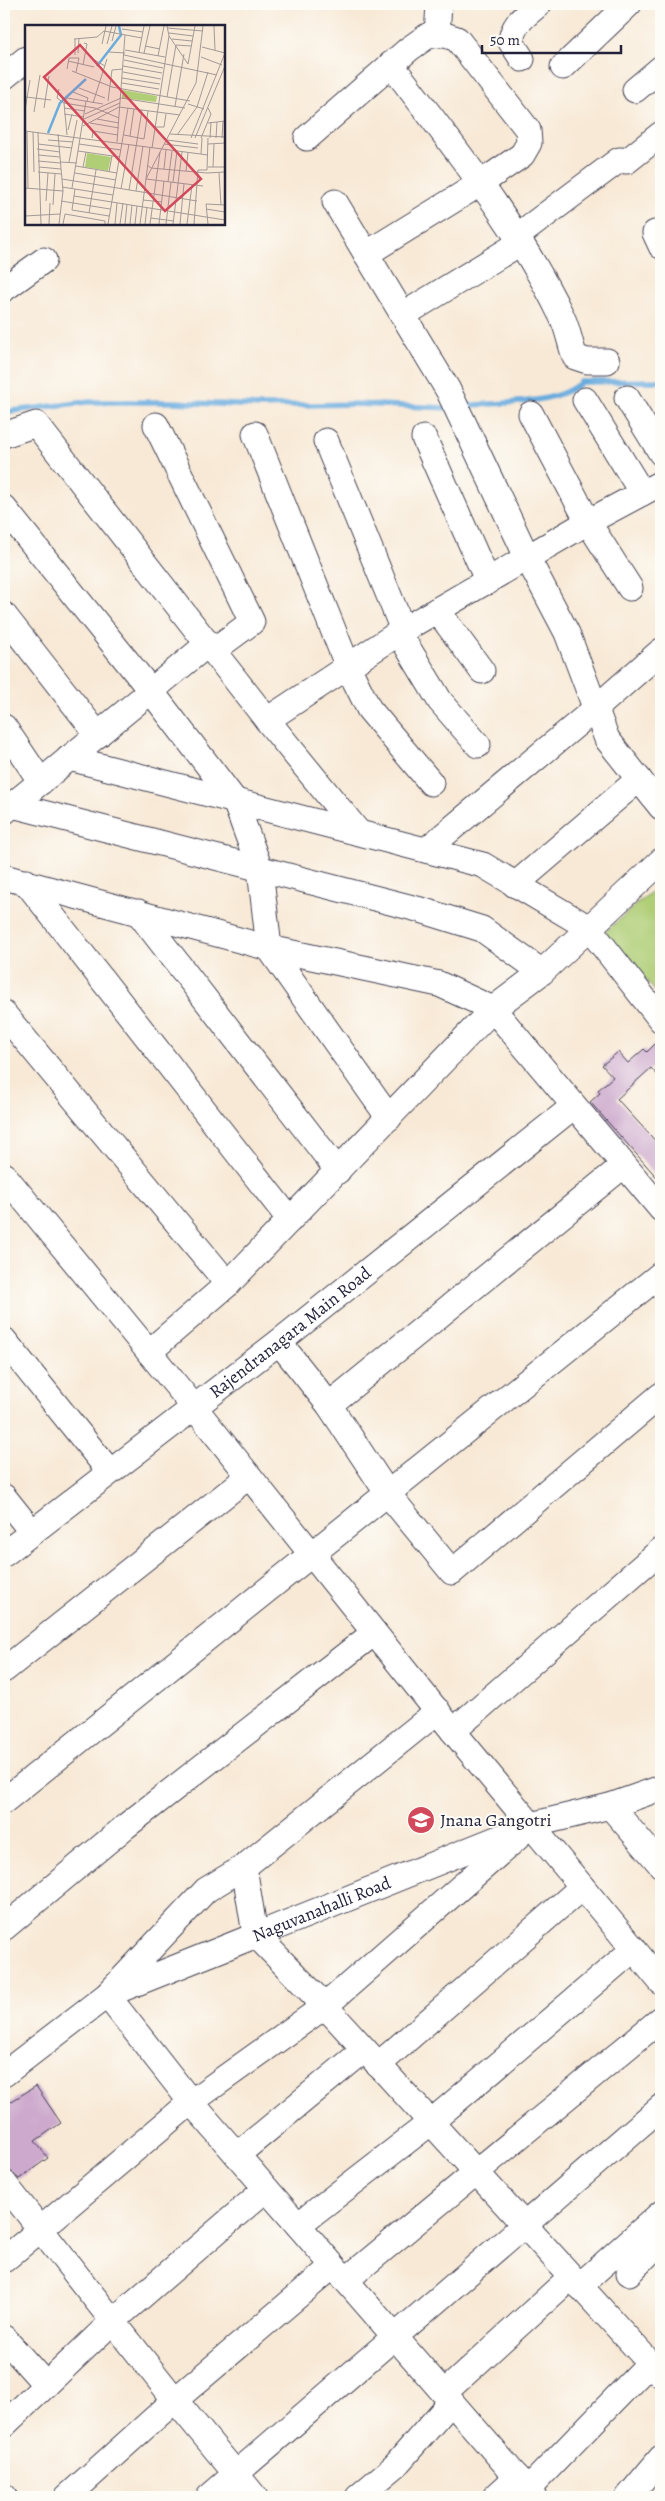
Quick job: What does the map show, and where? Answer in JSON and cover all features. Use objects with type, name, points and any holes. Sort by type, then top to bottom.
[{"type":"street","points":[[437,35],[439,4]]},
{"type":"street","points":[[522,58],[510,42],[511,34],[516,24],[538,4]]},
{"type":"street","points":[[563,67],[629,4]]},
{"type":"street","points":[[307,138],[391,64],[429,35],[445,35],[458,39],[528,130],[528,143],[522,155],[482,183],[366,254]]},
{"type":"street","points":[[4,77],[25,60]]},
{"type":"street","points":[[391,64],[482,183],[518,240],[563,318],[574,357],[587,361],[607,361]]},
{"type":"street","points":[[635,90],[661,68]]},
{"type":"street","points":[[403,315],[518,240],[619,160],[627,161],[661,134]]},
{"type":"street","points":[[335,202],[448,390],[528,559],[567,633],[608,739],[661,807]]},
{"type":"street","points":[[4,289],[44,260]]},
{"type":"street","points":[[627,398],[661,452]]},
{"type":"street","points":[[267,720],[401,631],[528,559],[588,522],[652,488],[585,400]]},
{"type":"street","points":[[531,414],[588,522],[630,588]]},
{"type":"street","points":[[4,435],[36,424],[212,647],[267,720],[359,833]]},
{"type":"street","points":[[8,809],[151,691],[212,647],[252,622],[156,425]]},
{"type":"street","points":[[255,434],[348,667],[369,709],[431,782]]},
{"type":"street","points":[[424,438],[488,582]]},
{"type":"street","points":[[326,441],[401,631],[440,701],[478,745]]},
{"type":"street","points":[[4,508],[151,691],[235,801],[260,869],[269,948],[389,1118]]},
{"type":"street","points":[[437,610],[482,671]]},
{"type":"street","points":[[4,615],[98,734]]},
{"type":"street","points":[[426,850],[595,709],[661,651]]},
{"type":"street","points":[[4,727],[41,782]]},
{"type":"street","points":[[69,758],[483,865],[589,928],[661,1020]]},
{"type":"street","points":[[516,885],[639,779]]},
{"type":"street","points":[[8,809],[260,869],[421,910],[482,929],[542,972]]},
{"type":"street","points":[[149,1352],[228,1284],[492,1009],[542,972],[661,861]]},
{"type":"street","points":[[15,879],[269,948],[439,984],[492,1009],[661,1209]]},
{"type":"street","points":[[15,879],[290,1220]]},
{"type":"street","points":[[138,912],[338,1171]]},
{"type":"street","points":[[4,1014],[228,1284]]},
{"type":"street","name":"Rajendranagara Main Road","points":[[4,1554],[279,1342],[574,1106]]},
{"type":"street","points":[[329,1405],[624,1165]]},
{"type":"street","points":[[4,1176],[194,1407],[453,1731],[661,1982]]},
{"type":"street","points":[[4,1801],[661,1274]]},
{"type":"street","points":[[4,1340],[110,1472]]},
{"type":"street","points":[[279,1342],[329,1405],[388,1494],[452,1572],[661,1395]]},
{"type":"street","points":[[4,1670],[249,1476]]},
{"type":"street","points":[[4,1498],[32,1532]]},
{"type":"street","points":[[453,1731],[661,1550]]},
{"type":"street","points":[[4,1928],[126,1826],[374,1633]]},
{"type":"street","points":[[438,1712],[244,1867],[206,1890],[108,1995],[191,2102],[526,2488]]},
{"type":"street","name":"Naguvanahalli Road","points":[[4,2074],[108,1995],[255,1934],[531,1825],[610,1806],[661,1788]]},
{"type":"street","points":[[610,1806],[661,1865]]},
{"type":"street","points":[[4,2260],[191,2102],[324,2006],[531,1825]]},
{"type":"street","points":[[244,1867],[255,1934],[324,2006],[656,2369],[526,2488],[495,2497]]},
{"type":"street","points":[[237,2155],[371,2058],[582,1887]]},
{"type":"street","points":[[298,2225],[430,2122],[634,1949]]},
{"type":"street","points":[[68,2497],[175,2400],[475,2172],[661,2019]]},
{"type":"street","points":[[208,2497],[661,2106]]},
{"type":"street","points":[[4,2183],[175,2400],[255,2497]]},
{"type":"street","points":[[4,2425],[113,2321],[266,2189]]},
{"type":"street","points":[[358,2497],[395,2466],[447,2397],[575,2281],[661,2212]]},
{"type":"street","points":[[629,2273],[661,2241]]},
{"type":"street","points":[[4,2338],[46,2385]]},
{"type":"street","points":[[628,2497],[661,2458]]},
{"type":"green space","points":[[661,883],[661,998],[605,932]]},
{"type":"building","points":[[661,1038],[661,1079],[651,1068],[617,1099],[661,1147],[661,1182],[590,1102],[600,1093],[598,1090],[613,1077],[602,1065],[618,1052],[628,1063],[644,1049],[647,1052]]},
{"type":"building","points":[[36,2086],[61,2123],[35,2141],[48,2158],[19,2179],[4,2166],[4,2106]]},
{"type":"waterway","points":[[463,406],[525,402],[541,399],[570,390],[581,382],[661,381]]},
{"type":"waterway","points":[[4,412],[86,402],[172,402],[260,406],[356,404],[448,408]]},
{"type":"place","name":"Jnana Gangotri","points":[[421,1820]]}]
